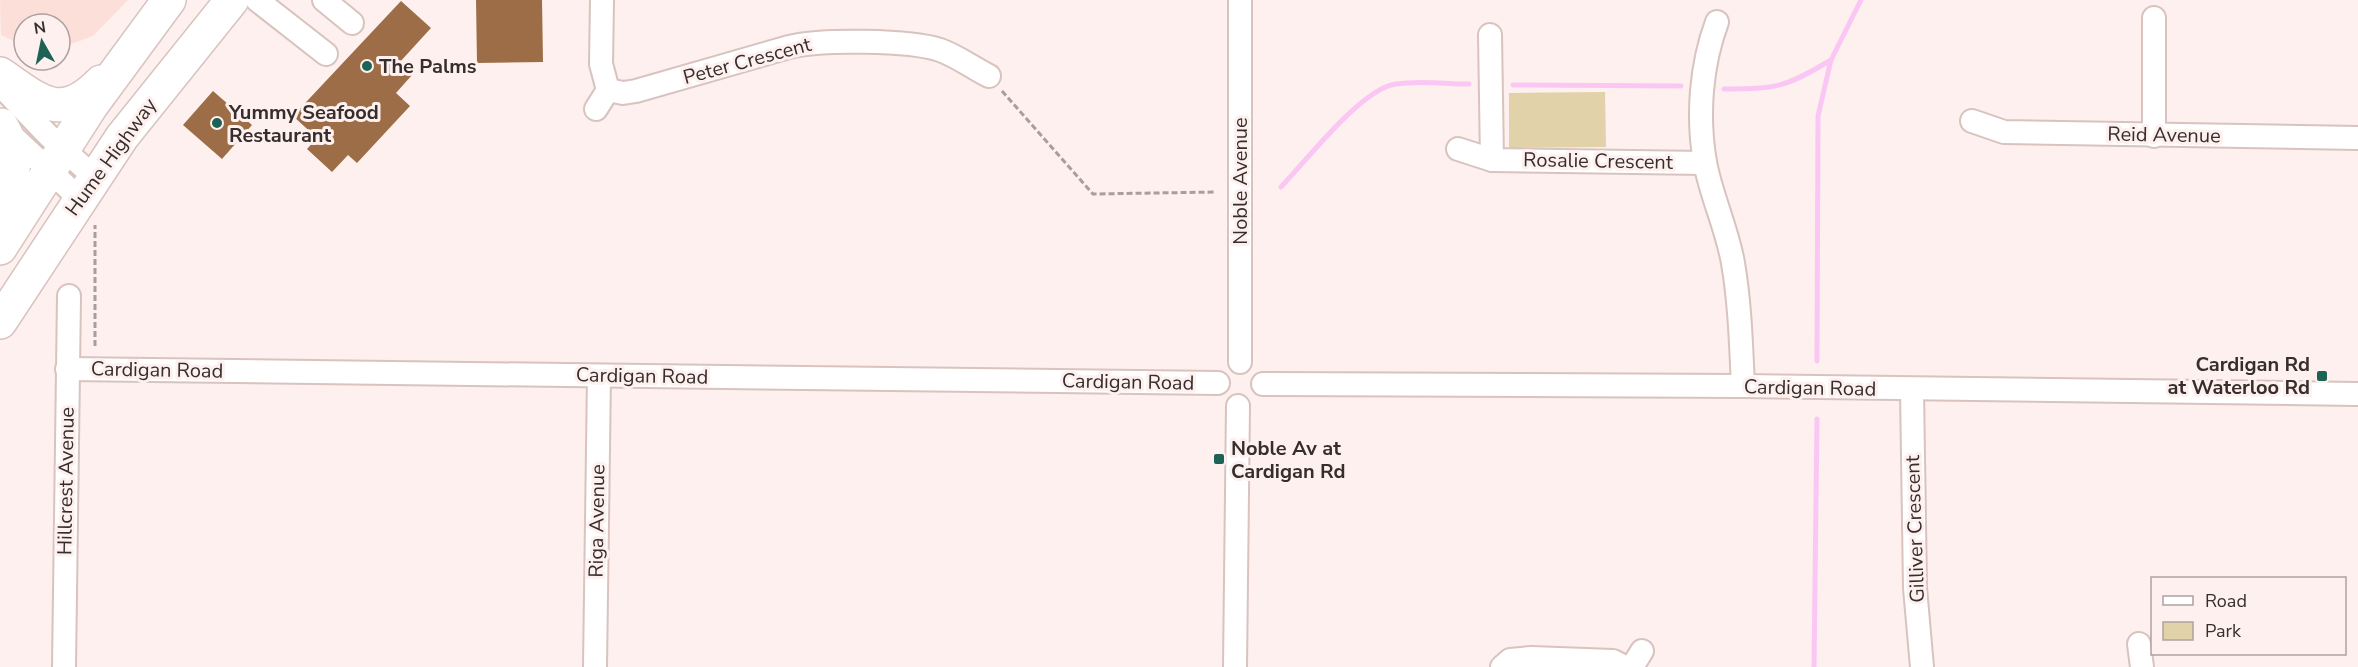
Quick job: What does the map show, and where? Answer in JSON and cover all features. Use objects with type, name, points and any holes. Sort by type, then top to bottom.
[{"type":"highway","name":"Hume Highway","points":[[0,248],[56,160],[169,0]]},
{"type":"highway","name":"Hume Highway","points":[[0,322],[90,198],[122,137],[232,0]]},
{"type":"highway","points":[[0,74],[36,100],[46,105],[58,106],[76,102],[93,90],[132,50]]},
{"type":"highway","points":[[0,205],[11,179],[15,155],[1,124]]},
{"type":"street","points":[[257,0],[326,54]]},
{"type":"street","points":[[324,0],[352,23]]},
{"type":"street","points":[[596,109],[608,90],[602,64],[602,0]]},
{"type":"street","name":"Noble Avenue","points":[[1240,0],[1240,362]]},
{"type":"street","points":[[2154,18],[2154,136]]},
{"type":"street","points":[[1717,22],[1709,44],[1703,80],[1701,130],[1705,163],[1724,219],[1733,262],[1743,386]]},
{"type":"street","points":[[1490,35],[1492,160]]},
{"type":"street","name":"Peter Crescent","points":[[608,90],[623,93],[636,91],[789,47],[815,42],[921,45],[942,51],[989,76]]},
{"type":"street","points":[[0,85],[56,160],[90,198]]},
{"type":"street","name":"Reid Avenue","points":[[1972,121],[2004,132],[2358,138]]},
{"type":"street","points":[[1,124],[56,160]]},
{"type":"street","name":"Rosalie Crescent","points":[[1458,149],[1492,160],[1705,163]]},
{"type":"street","name":"Hillcrest Avenue","points":[[64,667],[69,296]]},
{"type":"street","points":[[1240,362],[1256,369],[1263,384],[1255,401],[1238,406],[1223,399],[1218,382],[1225,368],[1240,362]]},
{"type":"street","name":"Cardigan Road","points":[[67,369],[1218,382]]},
{"type":"street","name":"Riga Avenue","points":[[595,667],[599,376]]},
{"type":"street","name":"Cardigan Road","points":[[1263,384],[1743,386],[1912,390],[2358,394]]},
{"type":"street","name":"Gilliver Crescent","points":[[1912,390],[1915,576],[1923,667]]},
{"type":"street","points":[[1235,667],[1238,406]]},
{"type":"street","points":[[2139,644],[2142,667]]},
{"type":"street","points":[[1502,667],[1510,660],[1531,658],[1613,661],[1625,667]]},
{"type":"path","points":[[989,76],[1093,194],[1216,192]]},
{"type":"path","points":[[90,198],[95,346]]},
{"type":"shaded area","points":[[0,0],[128,0],[93,36],[72,44],[72,12],[12,12],[12,40],[1,35]]},
{"type":"green space","points":[[1605,92],[1606,147],[1509,148],[1509,93]]},
{"type":"building","points":[[476,0],[542,0],[543,62],[477,63]]},
{"type":"building","points":[[401,1],[431,28],[399,63],[412,75],[396,93],[410,106],[357,163],[348,155],[332,172],[307,149],[317,138],[293,116]]},
{"type":"building","points":[[213,91],[252,125],[222,159],[183,125]]},
{"type":"waterway","points":[[1817,361],[1818,116],[1831,60],[1861,0]]},
{"type":"waterway","points":[[1724,89],[1780,85],[1803,76],[1831,60]]},
{"type":"waterway","points":[[1281,187],[1351,111],[1382,89],[1396,84],[1414,82],[1469,84]]},
{"type":"waterway","points":[[1513,85],[1681,86]]},
{"type":"waterway","points":[[1814,667],[1817,419]]},
{"type":"place","name":"The Palms","points":[[367,66]]},
{"type":"place","name":"Yummy Seafood Restaurant","points":[[217,123]]},
{"type":"place","name":"Cardigan Rd at Waterloo Rd","points":[[2322,376]]},
{"type":"place","name":"Noble Av at Cardigan Rd","points":[[1219,459]]}]
